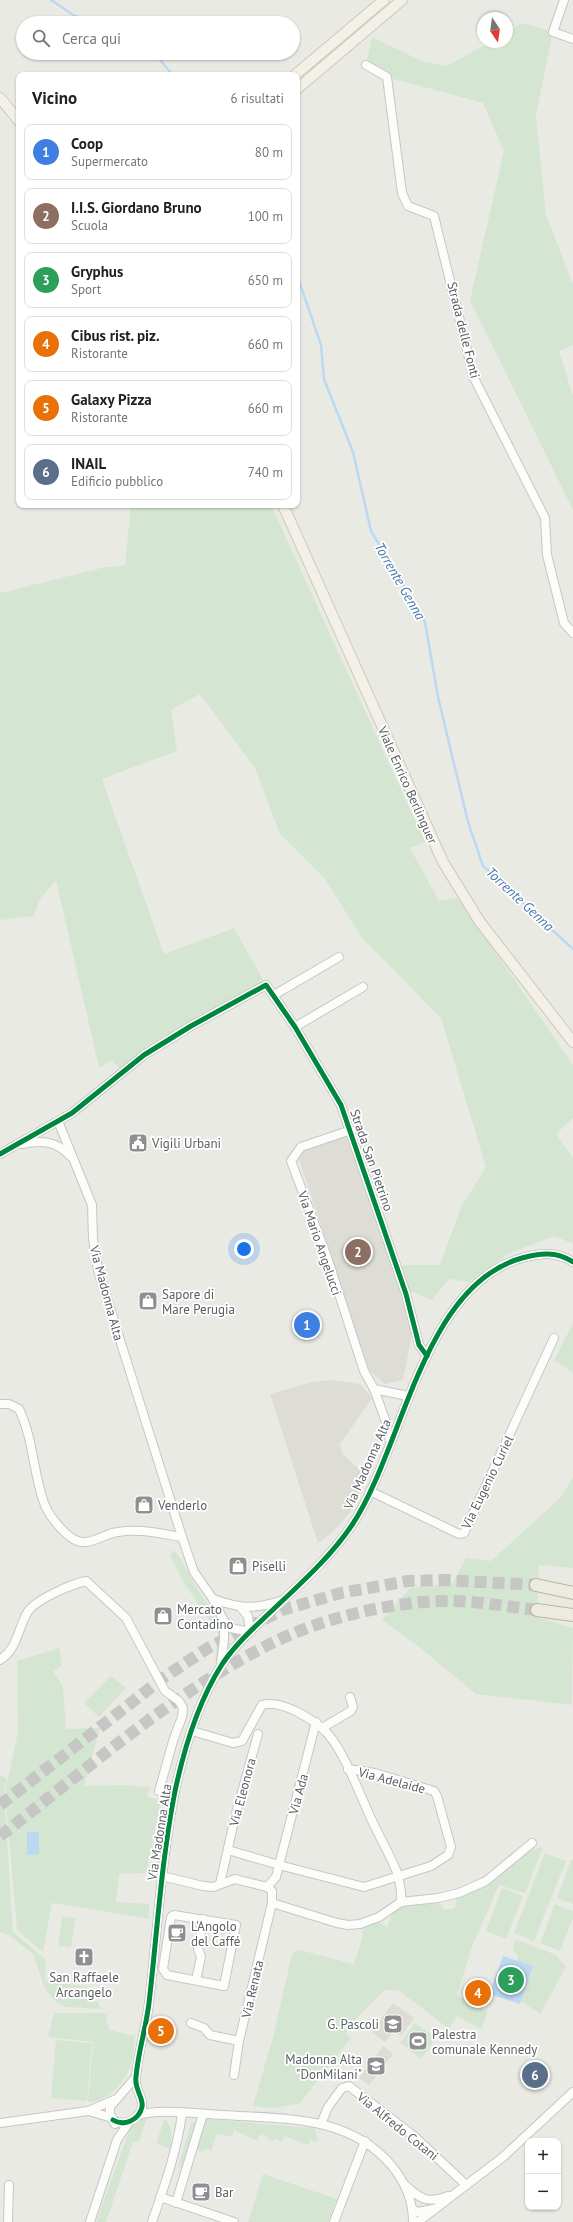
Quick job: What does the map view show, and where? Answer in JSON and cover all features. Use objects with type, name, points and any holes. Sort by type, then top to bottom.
[{"type":"highway","points":[[536,1585],[573,1588]]},
{"type":"highway","points":[[553,1587],[573,1592]]},
{"type":"highway","points":[[573,1615],[543,1611],[573,1619]]},
{"type":"main road","points":[[299,72],[384,0]]},
{"type":"main road","points":[[300,86],[402,0]]},
{"type":"main road","points":[[0,98],[16,117]]},
{"type":"main road","name":"Viale Enrico Berlinguer","points":[[283,508],[443,862],[480,922],[573,1042]]},
{"type":"street","points":[[564,0],[553,32],[573,40]]},
{"type":"street","name":"Strada delle Fonti","points":[[366,65],[387,77],[402,193],[408,206],[434,216],[474,378],[545,518],[547,556],[564,623],[573,633]]},
{"type":"street","points":[[274,995],[339,957]]},
{"type":"street","name":"Strada San Pietrino","points":[[58,1121],[77,1110],[144,1056],[191,1026],[266,985],[274,995],[341,1105],[351,1130],[406,1294],[418,1345],[427,1356]]},
{"type":"street","points":[[294,1027],[363,987]]},
{"type":"street","points":[[0,1154],[58,1121]]},
{"type":"street","name":"Via Madonna Alta","points":[[58,1121],[92,1205],[92,1240],[98,1270],[182,1537],[194,1572],[213,1599],[224,1621],[224,1640],[221,1666]]},
{"type":"street","name":"Via Mario Angelucci","points":[[351,1130],[300,1147],[291,1161],[326,1257],[364,1371],[374,1389],[383,1411],[390,1443]]},
{"type":"street","points":[[16,1145],[32,1142],[53,1143],[66,1152],[74,1161]]},
{"type":"street","name":"Via Madonna Alta","points":[[138,2115],[142,2106],[135,2078],[149,2000],[162,1876],[174,1796],[192,1731],[201,1706],[221,1666],[250,1632],[341,1540],[354,1522],[370,1491],[408,1396],[427,1356],[449,1316],[465,1295],[478,1281],[496,1269],[516,1260],[537,1254],[554,1254],[573,1262]]},
{"type":"street","name":"Via Eugenio Curiel","points":[[370,1491],[459,1534],[464,1533],[554,1338]]},
{"type":"street","points":[[374,1389],[408,1396]]},
{"type":"street","points":[[0,1404],[9,1404],[19,1409],[30,1441],[43,1501],[52,1517],[74,1540],[86,1543],[118,1532],[139,1530],[182,1537]]},
{"type":"street","points":[[383,1411],[388,1415],[401,1414]]},
{"type":"street","points":[[0,1660],[11,1650],[28,1612],[44,1599],[76,1583],[86,1581],[126,1618],[165,1692],[179,1701],[183,1708],[182,1717],[173,1741],[159,1791],[174,1796]]},
{"type":"street","points":[[213,1599],[241,1608],[254,1608],[282,1601]]},
{"type":"street","points":[[224,1621],[230,1628],[250,1632],[248,1616],[241,1608]]},
{"type":"street","points":[[319,1725],[351,1711],[353,1707],[350,1697]]},
{"type":"street","points":[[192,1731],[233,1743],[242,1741],[262,1706],[267,1704],[303,1714],[319,1725],[329,1734],[348,1769],[398,1876],[402,1896],[401,1902]]},
{"type":"street","name":"Via Ada","points":[[267,1887],[276,1877],[319,1725]]},
{"type":"street","name":"Via Eleonora","points":[[220,1884],[258,1734]]},
{"type":"street","name":"Via Adelaide","points":[[279,1865],[364,1887],[431,1866],[448,1855],[451,1847],[438,1796],[434,1791],[375,1773],[348,1769]]},
{"type":"street","points":[[272,1904],[348,1925],[360,1924],[379,1917],[401,1902],[438,1898],[459,1893],[486,1881],[532,1843]]},
{"type":"street","points":[[228,1850],[279,1865]]},
{"type":"street","points":[[162,1876],[203,1886],[213,1887],[235,1879],[267,1887]]},
{"type":"street","name":"Via Renata","points":[[234,2076],[239,2041],[272,1904],[272,1891],[267,1887]]},
{"type":"street","points":[[174,1915],[203,1918],[236,1925],[224,1986],[167,1975],[163,1970],[171,1917],[174,1915]]},
{"type":"street","points":[[196,1980],[201,1957],[198,1950],[203,1918]]},
{"type":"street","points":[[155,1937],[167,1940]]},
{"type":"street","points":[[192,2023],[204,2028],[210,2035],[239,2041]]},
{"type":"street","points":[[0,2123],[88,2111],[114,2100],[135,2078]]},
{"type":"street","name":"Via Alfredo Cotani","points":[[321,2124],[328,2107],[342,2088],[349,2086],[415,2137],[465,2184]]},
{"type":"street","points":[[121,2094],[131,2092],[140,2097],[150,2106],[165,2112]]},
{"type":"street","points":[[418,2222],[434,2205],[452,2194],[524,2139],[573,2092]]},
{"type":"street","points":[[114,2100],[110,2111],[117,2140]]},
{"type":"street","points":[[88,2111],[113,2119],[123,2124],[129,2122]]},
{"type":"street","points":[[90,2222],[117,2140],[129,2122],[138,2115],[151,2112],[296,2119],[343,2130],[365,2141],[379,2151],[404,2183],[422,2198],[434,2205]]},
{"type":"street","points":[[152,2222],[180,2130],[182,2114]]},
{"type":"street","points":[[176,2203],[203,2114]]},
{"type":"street","points":[[334,2222],[365,2141]]},
{"type":"street","points":[[404,2183],[413,2210],[413,2222]]},
{"type":"street","points":[[8,2222],[9,2185]]},
{"type":"street","points":[[160,2197],[234,2222]]},
{"type":"street","points":[[413,2210],[419,2205],[434,2205]]},
{"type":"shaded area","points":[[344,1137],[349,1141],[362,1175],[410,1323],[411,1339],[403,1380],[385,1384],[368,1369],[299,1159],[303,1150]]},
{"type":"shaded area","points":[[330,1380],[360,1384],[372,1398],[340,1444],[342,1453],[366,1476],[351,1511],[333,1532],[318,1543],[270,1394],[313,1382]]},
{"type":"shaded area","name":"G. Pascoli","points":[[393,2003],[414,2018],[401,2036],[394,2031],[385,2042],[372,2032]]},
{"type":"shaded area","name":"Madonna Alta \"DonMilani\"","points":[[383,2046],[393,2054],[369,2085],[359,2078]]},
{"type":"green space","points":[[523,23],[553,32],[536,115],[546,215],[573,284],[573,345],[559,351],[573,396],[573,510],[470,300],[504,151],[483,103],[387,77],[366,65],[372,37],[424,62],[447,66],[479,48],[513,48],[513,29]]},
{"type":"green space","points":[[131,508],[272,508],[425,842],[410,848],[439,901],[458,898],[573,1065],[573,1118],[556,1134],[573,1158],[573,1244],[555,1236],[510,1253],[469,1282],[449,1279],[432,1300],[408,1290],[401,1265],[440,1265],[461,1207],[486,1167],[441,1018],[362,938],[325,879],[280,834],[255,768],[200,694],[171,710],[177,751],[102,779],[164,954],[234,928],[266,985],[137,1061],[119,1068],[112,1060],[99,1068],[56,880],[40,899],[34,916],[0,920],[0,593],[101,568],[125,565]]},
{"type":"green space","points":[[573,1323],[573,1373],[554,1360]]},
{"type":"green space","points":[[573,1477],[573,1568],[539,1565],[537,1617],[573,1628],[572,1705],[476,1694],[413,1642],[382,1620],[410,1588],[453,1583],[466,1558],[491,1561],[561,1497]]},
{"type":"green space","points":[[174,1550],[215,1614],[221,1629],[219,1650],[215,1665],[218,1633],[182,1580],[170,1555]]},
{"type":"green space","points":[[59,1648],[62,1666],[53,1671],[63,1686],[66,1729],[100,1728],[84,1786],[122,1785],[150,1787],[147,1796],[161,1801],[146,1873],[119,1874],[116,1902],[149,1904],[149,1919],[52,1903],[43,1952],[17,1930],[5,1793],[18,1732],[17,1661]]},
{"type":"green space","points":[[111,1676],[126,1688],[99,1717],[84,1703]]},
{"type":"green space","points":[[0,1775],[7,1779],[4,1792],[13,1932],[46,1960],[45,1980],[87,1987],[86,1996],[89,2000],[98,2002],[101,2009],[66,2007],[58,2004],[45,1989],[33,1954],[9,1935],[0,1932]]},
{"type":"green space","points":[[543,1847],[525,1893],[499,1885],[472,1947],[457,1995],[488,2012],[481,2029],[457,2016],[449,2029],[398,1990],[385,1990],[351,2024],[346,2033],[351,2038],[300,2103],[274,2108],[253,2106],[273,2037],[292,1954],[299,1950],[354,1964],[363,1936],[363,1928],[376,1921],[387,1927],[392,1914],[402,1906],[440,1903],[444,1910],[455,1908],[456,1899],[491,1882],[530,1850]]},
{"type":"green space","points":[[545,1853],[566,1861],[534,1941],[514,1933]]},
{"type":"green space","points":[[571,1860],[573,1860],[573,1904],[557,1898]]},
{"type":"green space","points":[[502,1888],[523,1896],[506,1939],[486,1931]]},
{"type":"green space","points":[[555,1904],[573,1911],[573,1918],[560,1951],[540,1943]]},
{"type":"green space","points":[[62,1917],[75,1918],[71,1947],[58,1946]]},
{"type":"green space","points":[[515,1939],[556,1955],[566,1967],[540,2014],[521,2001],[533,1967],[517,1961],[518,1956],[513,1950]]},
{"type":"green space","points":[[54,2013],[108,2013],[106,2019],[110,2030],[135,2036],[133,2056],[127,2073],[119,2086],[102,2099],[88,2102],[93,2042],[48,2037]]},
{"type":"green space","name":"Palestra comunale Kennedy","points":[[415,2023],[436,2038],[421,2059],[400,2043]]},
{"type":"green space","points":[[56,2040],[92,2043],[87,2101],[51,2098]]},
{"type":"green space","points":[[141,2118],[147,2118],[139,2141],[133,2142],[106,2222],[96,2222],[130,2128]]},
{"type":"green space","points":[[165,2118],[171,2128],[172,2150],[156,2143]]},
{"type":"green space","points":[[207,2119],[315,2128],[318,2142],[310,2140],[308,2145],[284,2136],[282,2142],[274,2139],[273,2141],[268,2140],[268,2137],[260,2134],[257,2141],[234,2130],[232,2137],[217,2134],[211,2151],[206,2149],[203,2152],[197,2150]]},
{"type":"green space","points":[[194,2122],[197,2124],[184,2169],[178,2167],[191,2124]]},
{"type":"green space","points":[[263,2174],[337,2199],[328,2222],[248,2222]]},
{"type":"water","points":[[27,1832],[39,1832],[39,1854],[27,1855]]},
{"type":"water","points":[[503,1956],[533,1966],[520,2004],[489,1994]]},
{"type":"waterway","name":"Torrente Genna","points":[[51,0],[75,16]]},
{"type":"waterway","name":"Torrente Genna","points":[[160,60],[170,72]]},
{"type":"waterway","name":"Torrente Genna","points":[[300,284],[321,345],[324,379],[353,452],[371,531],[425,622],[438,697],[468,822],[483,866],[573,949]]},
{"type":"tunnel","points":[[0,1805],[163,1678],[208,1648],[282,1610],[341,1593],[408,1581],[444,1580],[536,1585]]},
{"type":"tunnel","points":[[0,1836],[165,1708],[234,1663],[289,1635],[330,1620],[395,1605],[437,1601],[462,1601],[537,1610]]},
{"type":"railway","points":[[542,0],[517,104],[514,147],[516,199],[527,294],[573,426]]},
{"type":"cycle path","points":[[0,1154],[72,1113],[144,1055],[191,1026],[266,985],[295,1027],[341,1105],[406,1294],[419,1345],[427,1356]]},
{"type":"cycle path","points":[[113,2120],[122,2123],[130,2121],[138,2116],[142,2107],[142,2100],[136,2085],[136,2077],[138,2058],[149,2003],[162,1874],[174,1796],[186,1746],[198,1712],[212,1681],[229,1654],[249,1632],[320,1564],[352,1525],[370,1493],[419,1374],[438,1335],[460,1301],[488,1274],[522,1258],[548,1254],[567,1258],[573,1262]]},
{"type":"place","name":"Vigili Urbani","points":[[138,1143]]},
{"type":"place","name":"I.I.S. Giordano Bruno","points":[[358,1252]]},
{"type":"place","name":"Sapore di Mare Perugia","points":[[148,1301]]},
{"type":"place","name":"Coop","points":[[307,1325]]},
{"type":"place","name":"Venderlo","points":[[144,1505]]},
{"type":"place","name":"Piselli","points":[[238,1566]]},
{"type":"place","name":"Mercato Contadino","points":[[163,1616]]},
{"type":"place","name":"L'Angolo del Caffé","points":[[177,1933]]},
{"type":"place","name":"San Raffaele Arcangelo","points":[[84,1957]]},
{"type":"place","name":"Gryphus","points":[[511,1980]]},
{"type":"place","name":"Cibus rist. piz.","points":[[478,1993]]},
{"type":"place","name":"G. Pascoli","points":[[393,2024]]},
{"type":"place","name":"Galaxy Pizza","points":[[161,2031]]},
{"type":"place","name":"Palestra comunale Kennedy","points":[[418,2041]]},
{"type":"place","name":"Madonna Alta \"DonMilani\"","points":[[376,2066]]},
{"type":"place","name":"INAIL","points":[[535,2075]]},
{"type":"place","name":"Bar","points":[[201,2192]]}]
